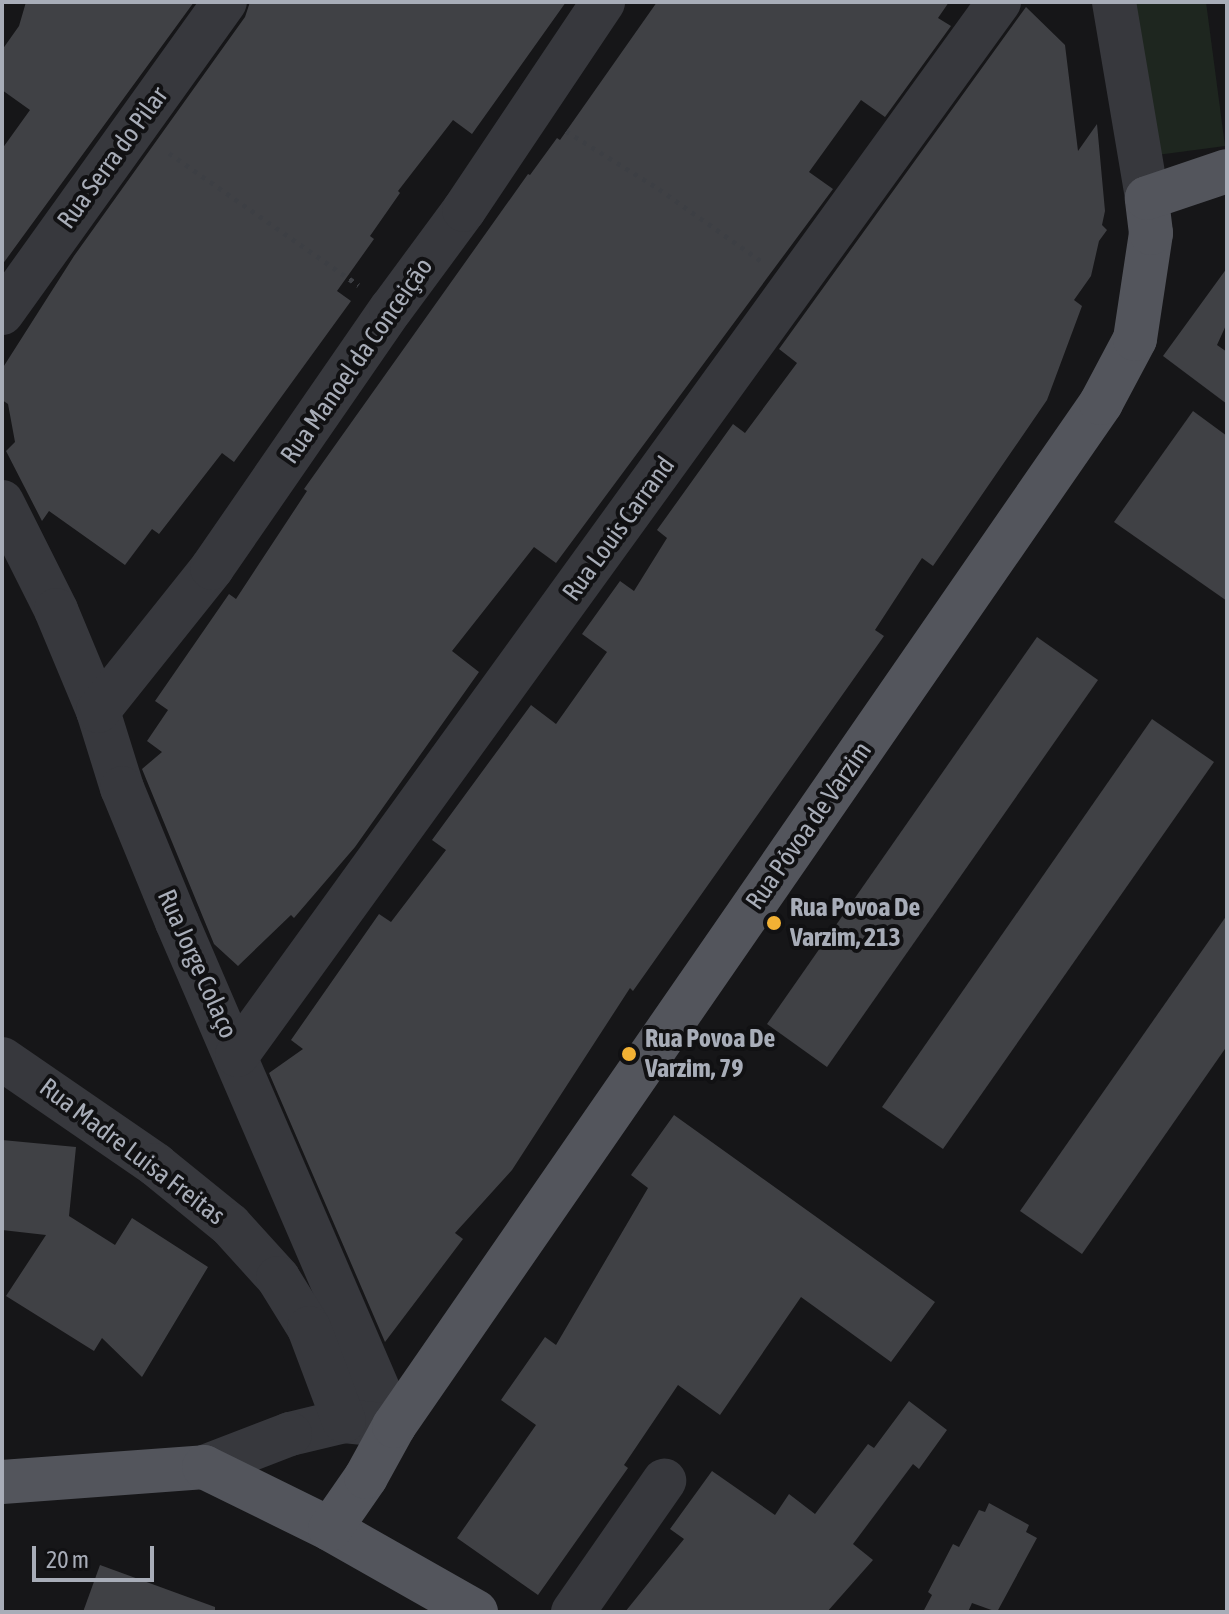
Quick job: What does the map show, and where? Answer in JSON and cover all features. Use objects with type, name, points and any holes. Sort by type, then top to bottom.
[{"type":"main road","points":[[1147,198],[1227,171]]},
{"type":"main road","name":"Rua Póvoa de Varzim","points":[[330,1529],[366,1477],[394,1426],[1101,403],[1135,339],[1151,233],[1147,198]]},
{"type":"main road","points":[[2,1482],[204,1467],[330,1529],[476,1612]]},
{"type":"street","name":"Rua Serra do Pilar","points":[[2,313],[225,2]]},
{"type":"street","name":"Rua Manoel da Conceição","points":[[98,711],[212,568],[391,309],[464,210],[603,2]]},
{"type":"street","name":"Rua Louis Carrand","points":[[237,1055],[999,2]]},
{"type":"street","name":"Rua Póvoa de Varzim","points":[[1114,2],[1147,198]]},
{"type":"street","name":"Rua Jorge Colaço","points":[[2,502],[56,610],[98,711],[122,788],[394,1426]]},
{"type":"street","name":"Rua Madre Luisa Freitas","points":[[2,1059],[156,1165],[230,1225],[278,1278],[309,1328],[344,1421]]},
{"type":"street","points":[[204,1467],[290,1434],[344,1421],[394,1426]]},
{"type":"street","points":[[573,1612],[664,1481]]},
{"type":"path","points":[[530,108],[659,189],[793,287]]},
{"type":"path","points":[[135,130],[391,309]]},
{"type":"shaded area","points":[[1125,2],[1206,2],[1225,146],[1142,157]]},
{"type":"building","points":[[26,2],[194,2],[2,265],[2,149],[30,110],[2,90],[2,50],[19,26]]},
{"type":"building","points":[[250,2],[566,2],[472,134],[453,120],[398,191],[400,193],[370,236],[374,239],[337,291],[351,301],[234,462],[222,453],[159,534],[152,529],[125,565],[49,511],[42,521],[6,451],[15,442],[8,404],[2,400],[2,369],[74,256],[245,17]]},
{"type":"building","points":[[657,2],[949,2],[938,18],[951,26],[885,117],[861,100],[809,172],[833,189],[556,563],[534,547],[452,651],[479,672],[355,847],[294,918],[291,915],[238,966],[214,944],[142,769],[162,752],[147,741],[168,710],[155,701],[229,594],[236,599],[307,491],[304,489],[528,174],[557,138],[560,140]]},
{"type":"building","points":[[1026,7],[1065,45],[1078,151],[1097,124],[1105,211],[1102,225],[1107,230],[1099,241],[1091,276],[1074,300],[1082,306],[1047,400],[933,566],[922,558],[875,630],[884,636],[633,991],[630,988],[512,1170],[455,1233],[463,1239],[385,1342],[269,1073],[303,1049],[291,1040],[379,914],[391,922],[446,850],[432,840],[531,705],[556,724],[607,652],[582,634],[620,581],[634,591],[667,538],[657,530],[733,424],[745,433],[797,363],[779,349]]},
{"type":"building","points":[[1227,268],[1227,323],[1217,345],[1227,352],[1227,404],[1163,356]]},
{"type":"building","points":[[1193,411],[1227,436],[1227,601],[1114,522]]},
{"type":"building","points":[[1037,637],[1098,680],[827,1067],[767,1024]]},
{"type":"building","points":[[1152,719],[1214,762],[943,1149],[882,1107]]},
{"type":"building","points":[[1227,915],[1227,1046],[1082,1254],[1020,1211]]},
{"type":"building","points":[[674,1115],[935,1302],[891,1362],[801,1297],[720,1415],[678,1385],[624,1465],[628,1468],[538,1595],[457,1538],[536,1425],[501,1400],[545,1337],[556,1345],[648,1188],[631,1175]]},
{"type":"building","points":[[2,1140],[76,1147],[69,1216],[115,1245],[132,1218],[208,1267],[142,1377],[102,1338],[94,1351],[6,1296],[46,1235],[2,1230]]},
{"type":"building","points":[[909,1401],[947,1430],[919,1469],[913,1464],[853,1544],[873,1560],[827,1612],[625,1612],[684,1539],[670,1529],[712,1471],[775,1515],[789,1494],[815,1514],[868,1444],[874,1448]]},
{"type":"building","points":[[989,1503],[1029,1525],[1026,1532],[1037,1538],[997,1612],[972,1603],[968,1612],[923,1612],[932,1595],[928,1592],[953,1544],[959,1547],[979,1510],[985,1512]]},
{"type":"building","points":[[100,1565],[215,1607],[215,1612],[83,1612]]},
{"type":"place","name":"Rua Povoa De Varzim, 213","points":[[774,923]]},
{"type":"place","name":"Rua Povoa De Varzim, 79","points":[[629,1054]]}]
